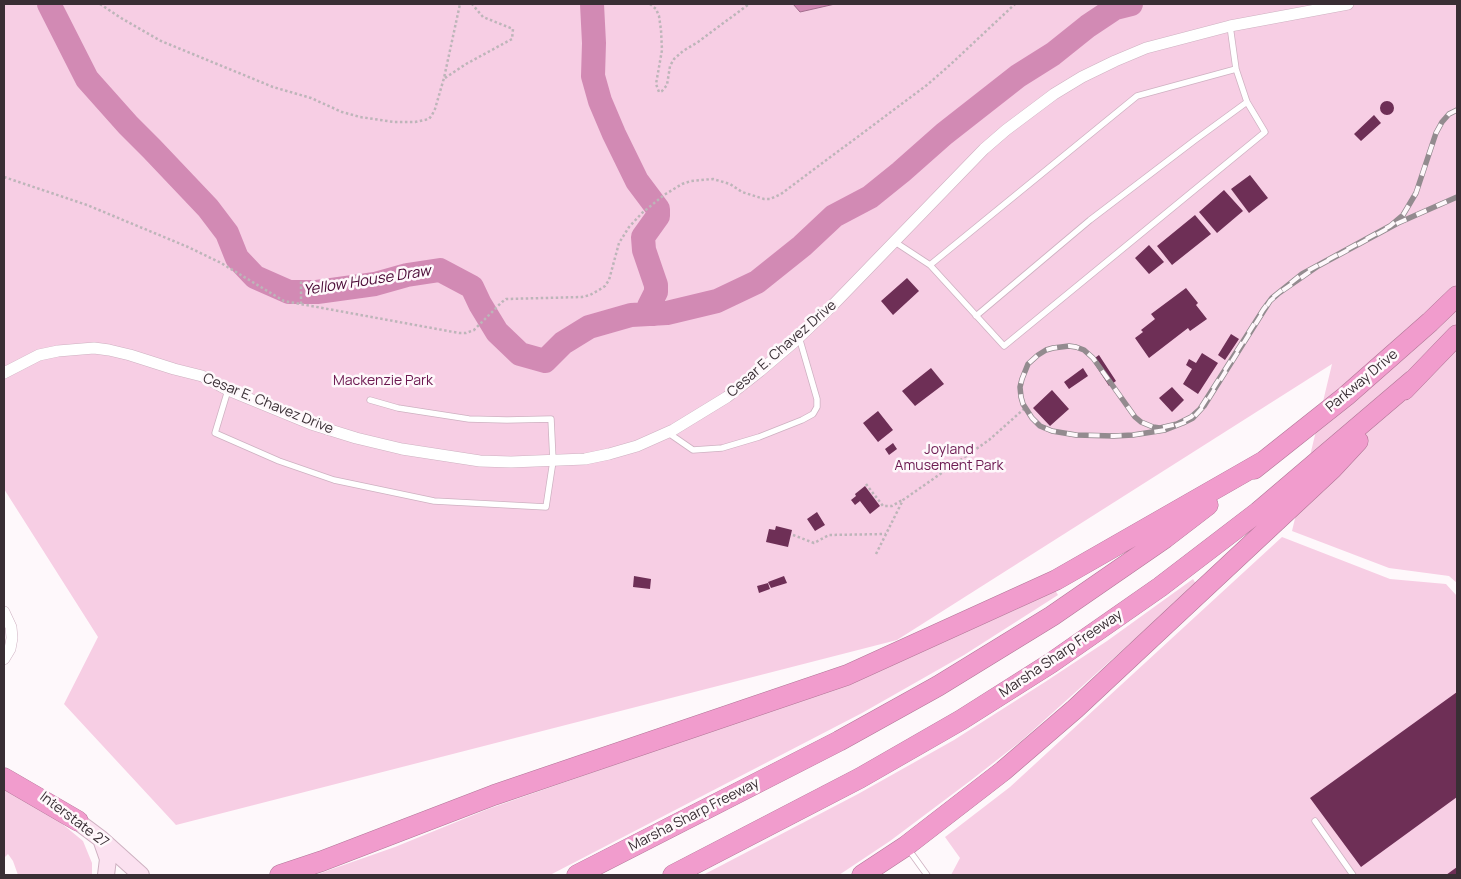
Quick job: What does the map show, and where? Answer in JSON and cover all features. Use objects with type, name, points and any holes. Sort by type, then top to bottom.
[{"type":"highway","name":"Parkway Drive","points":[[1264,461],[1346,396],[1457,296]]},
{"type":"highway","points":[[862,875],[906,846],[1003,771],[1075,709],[1332,469],[1457,335]]},
{"type":"highway","name":"Marsha Sharp Freeway","points":[[673,875],[860,778],[960,720],[1051,663],[1160,587],[1250,517],[1414,380]]},
{"type":"highway","points":[[280,875],[322,861],[494,795],[846,674],[1056,580],[1264,461]]},
{"type":"highway","name":"Marsha Sharp Freeway","points":[[576,875],[839,741],[938,686],[1052,616],[1125,566],[1165,538],[1264,461]]},
{"type":"highway","points":[[4,778],[78,821]]},
{"type":"main road","name":"Interstate 27","points":[[4,769],[78,821],[142,875]]},
{"type":"main road","points":[[101,839],[108,858],[106,875]]},
{"type":"street","name":"Cesar E. Chavez Drive","points":[[4,373],[39,355],[58,351],[94,348],[130,355],[174,370],[202,376],[228,390],[311,424],[356,438],[402,449],[480,461],[512,462],[585,459],[609,454],[637,446],[700,414],[727,397],[760,371],[830,308],[984,150],[1006,130],[1054,94],[1082,77],[1146,48],[1230,26],[1348,4]]},
{"type":"street","points":[[4,612],[11,627],[12,638],[10,650],[4,659]]},
{"type":"lane","points":[[895,242],[930,266],[1004,346],[1265,132],[1247,102],[1236,69],[1230,26]]},
{"type":"lane","points":[[930,266],[1137,96],[1236,69]]},
{"type":"lane","points":[[976,316],[1090,220],[1247,102]]},
{"type":"lane","points":[[667,432],[694,450],[722,448],[758,437],[813,414],[817,399],[799,337]]},
{"type":"lane","points":[[228,390],[215,433],[279,461],[334,480],[434,501],[546,507],[553,461],[551,418],[507,420],[469,418],[398,408],[370,400]]},
{"type":"lane","points":[[1315,821],[1353,875]]},
{"type":"lane","points":[[906,846],[927,875]]},
{"type":"path","points":[[100,4],[161,41],[273,87],[311,98],[342,112],[360,117],[394,122],[416,122],[429,118],[432,115],[444,78],[460,4]]},
{"type":"path","points":[[444,78],[512,39],[513,29],[483,17],[472,4]]},
{"type":"path","points":[[650,4],[656,9],[659,16],[661,30],[662,50],[656,84],[659,92],[668,85],[670,66],[674,59],[749,4]]},
{"type":"path","points":[[4,177],[87,205],[188,247],[220,263],[276,298],[284,301],[459,333],[470,332],[506,299],[590,295],[605,286],[609,280],[619,243],[629,227],[642,213],[664,195],[682,184],[691,181],[713,179],[730,184],[742,192],[755,197],[770,199],[781,194],[926,85],[1015,4]]},
{"type":"path","points":[[301,281],[301,305]]},
{"type":"path","points":[[866,484],[883,506],[892,506],[989,440],[1025,408]]},
{"type":"path","points":[[876,554],[903,500]]},
{"type":"path","points":[[793,535],[814,543],[829,535],[886,534]]},
{"type":"green space","name":"Mackenzie Park","points":[[4,4],[1457,4],[1457,583],[1449,576],[1389,568],[1292,531],[1332,364],[897,640],[176,825],[64,704],[98,637],[4,489]]},
{"type":"green space","points":[[1282,537],[1390,579],[1446,584],[1457,596],[1457,875],[951,875],[960,858],[945,837],[1010,787]]},
{"type":"green space","points":[[1193,579],[1196,584],[1020,742],[890,841],[839,875],[703,875],[858,794],[954,740],[1107,641]]},
{"type":"green space","points":[[1055,590],[1058,595],[964,655],[862,713],[550,875],[315,875],[395,847],[488,809],[640,756],[733,720],[875,671],[1015,610]]},
{"type":"green space","points":[[4,782],[38,804],[83,841],[92,863],[92,875],[18,875],[13,861],[8,854],[4,858]]},
{"type":"shaded area","points":[[793,4],[835,4],[800,12]]},
{"type":"building","points":[[1387,101],[1392,103],[1394,108],[1392,113],[1387,115],[1382,113],[1380,108],[1382,103]]},
{"type":"building","points":[[1374,115],[1381,123],[1361,141],[1354,134]]},
{"type":"building","points":[[1250,175],[1268,198],[1249,213],[1231,189]]},
{"type":"building","points":[[1224,190],[1243,211],[1217,233],[1199,212]]},
{"type":"building","points":[[1195,215],[1211,234],[1172,265],[1157,246]]},
{"type":"building","points":[[1149,245],[1164,262],[1149,274],[1135,258]]},
{"type":"building","points":[[907,278],[919,291],[893,315],[881,301]]},
{"type":"building","points":[[1186,288],[1198,303],[1196,305],[1207,319],[1190,331],[1188,328],[1149,358],[1135,338],[1143,332],[1141,330],[1155,319],[1151,314]]},
{"type":"building","points":[[1231,334],[1239,339],[1225,360],[1218,355]]},
{"type":"building","points":[[1202,353],[1218,363],[1198,394],[1183,384],[1192,369],[1186,365],[1189,359],[1196,363]]},
{"type":"building","points":[[1099,355],[1116,381],[1109,386],[1092,360]]},
{"type":"building","points":[[931,368],[944,384],[915,406],[902,391]]},
{"type":"building","points":[[1083,368],[1088,376],[1069,389],[1064,382]]},
{"type":"building","points":[[1172,387],[1184,400],[1172,412],[1159,398]]},
{"type":"building","points":[[1052,390],[1069,409],[1050,426],[1033,408]]},
{"type":"building","points":[[878,411],[893,430],[878,442],[863,423]]},
{"type":"building","points":[[893,443],[897,449],[889,455],[885,449]]},
{"type":"building","points":[[865,486],[880,506],[870,514],[860,501],[855,505],[851,500]]},
{"type":"building","points":[[817,512],[825,525],[815,531],[807,519]]},
{"type":"building","points":[[776,526],[792,530],[788,547],[766,542],[769,529],[775,530]]},
{"type":"building","points":[[634,576],[651,579],[650,589],[633,587]]},
{"type":"building","points":[[784,576],[787,583],[771,588],[768,582]]},
{"type":"building","points":[[768,583],[770,589],[759,593],[757,586]]},
{"type":"building","points":[[1457,692],[1457,797],[1361,867],[1310,798]]},
{"type":"building","points":[[1457,867],[1457,875],[1446,875]]},
{"type":"waterway","name":"Yellow House Draw","points":[[49,4],[87,79],[128,125],[208,208],[227,233],[237,258],[255,277],[289,292],[317,292],[375,284],[407,275],[440,270],[472,287],[497,332],[520,354],[545,361],[563,343],[589,327],[631,315],[667,313],[717,301],[757,282],[802,246],[834,216],[870,197],[944,134],[1018,76],[1053,54],[1088,26],[1115,8],[1131,4]]},
{"type":"waterway","points":[[592,4],[593,76],[600,101],[637,181],[658,209],[658,216],[643,237],[644,250],[656,285],[656,292],[649,306],[654,314]]},
{"type":"railway","points":[[1457,110],[1449,114],[1436,133],[1416,193],[1403,215],[1390,226],[1302,274],[1272,298],[1263,310],[1200,409],[1191,417],[1177,424],[1160,428],[1141,422],[1135,417],[1093,358],[1084,350],[1069,346],[1046,350],[1028,364],[1020,387],[1023,404],[1040,426],[1052,431],[1076,435],[1133,435],[1165,430],[1183,423],[1193,418],[1204,406],[1270,301],[1279,293],[1318,266],[1398,223],[1457,197]]},
{"type":"park label","name":"Joyland Amusement Park","points":[[949,458]]}]
